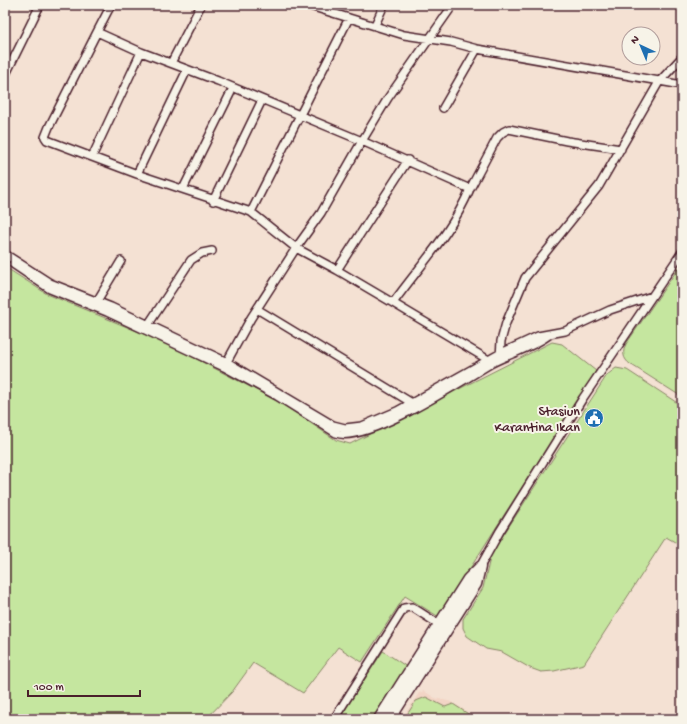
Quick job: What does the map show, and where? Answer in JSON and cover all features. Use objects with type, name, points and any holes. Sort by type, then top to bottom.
[{"type":"main road","points":[[390,719],[468,579],[480,567]]},
{"type":"main road","points":[[379,719],[443,626]]},
{"type":"street","points":[[5,76],[40,5]]},
{"type":"street","points":[[111,5],[45,137],[50,142],[137,174],[251,212],[296,248],[337,270],[491,361]]},
{"type":"street","points":[[171,63],[201,5]]},
{"type":"street","points":[[307,5],[404,35],[428,40],[450,42],[477,50],[682,85]]},
{"type":"street","points":[[375,25],[384,5]]},
{"type":"street","points":[[225,365],[257,309],[296,248],[321,213],[362,141],[428,40],[453,5]]},
{"type":"street","points":[[251,212],[349,18]]},
{"type":"street","points":[[97,32],[140,52],[171,63],[408,160],[470,189]]},
{"type":"street","points":[[443,108],[477,50]]},
{"type":"street","points":[[92,157],[140,52]]},
{"type":"street","points":[[500,357],[501,341],[506,324],[525,278],[591,196],[621,149],[659,82],[682,57]]},
{"type":"street","points":[[137,174],[187,70]]},
{"type":"street","points":[[183,189],[233,88]]},
{"type":"street","points":[[213,200],[262,100]]},
{"type":"street","points":[[392,303],[438,245],[463,204],[497,138],[503,132],[509,129],[567,141],[621,149]]},
{"type":"street","points":[[337,270],[364,231],[408,160]]},
{"type":"street","points":[[146,327],[192,260],[202,253],[212,251]]},
{"type":"street","points":[[480,567],[500,531],[580,404],[682,252]]},
{"type":"street","points":[[5,254],[50,283],[72,293],[98,302],[225,365],[340,428],[362,426],[397,411],[538,336],[549,335],[585,323],[610,310],[652,296]]},
{"type":"street","points":[[5,260],[50,289],[146,327]]},
{"type":"street","points":[[98,302],[121,261]]},
{"type":"street","points":[[257,309],[412,402]]},
{"type":"street","points":[[225,365],[336,433],[344,436],[361,432],[399,416],[491,361]]},
{"type":"street","points":[[334,719],[404,608],[412,607],[443,626]]},
{"type":"shaded area","points":[[424,691],[435,698],[452,702],[477,719],[402,719],[419,693]]},
{"type":"green space","points":[[682,263],[682,397],[630,364],[625,358],[624,350],[626,344]]},
{"type":"green space","points":[[5,267],[47,294],[166,343],[279,402],[336,440],[350,444],[552,342],[562,344],[596,371],[439,617],[405,596],[362,662],[338,647],[303,693],[253,663],[232,692],[206,719],[5,719]]},
{"type":"green space","points":[[616,368],[627,370],[682,406],[682,546],[666,537],[584,664],[554,671],[541,672],[530,668],[502,652],[486,649],[467,636],[463,628],[463,619],[483,588],[491,554],[607,375]]},
{"type":"green space","points":[[383,651],[407,667],[374,719],[339,719]]},
{"type":"green space","points":[[426,697],[445,707],[453,704],[476,719],[404,719],[416,701]]},
{"type":"place","name":"Stasiun Karantina Ikan","points":[[594,418]]}]
